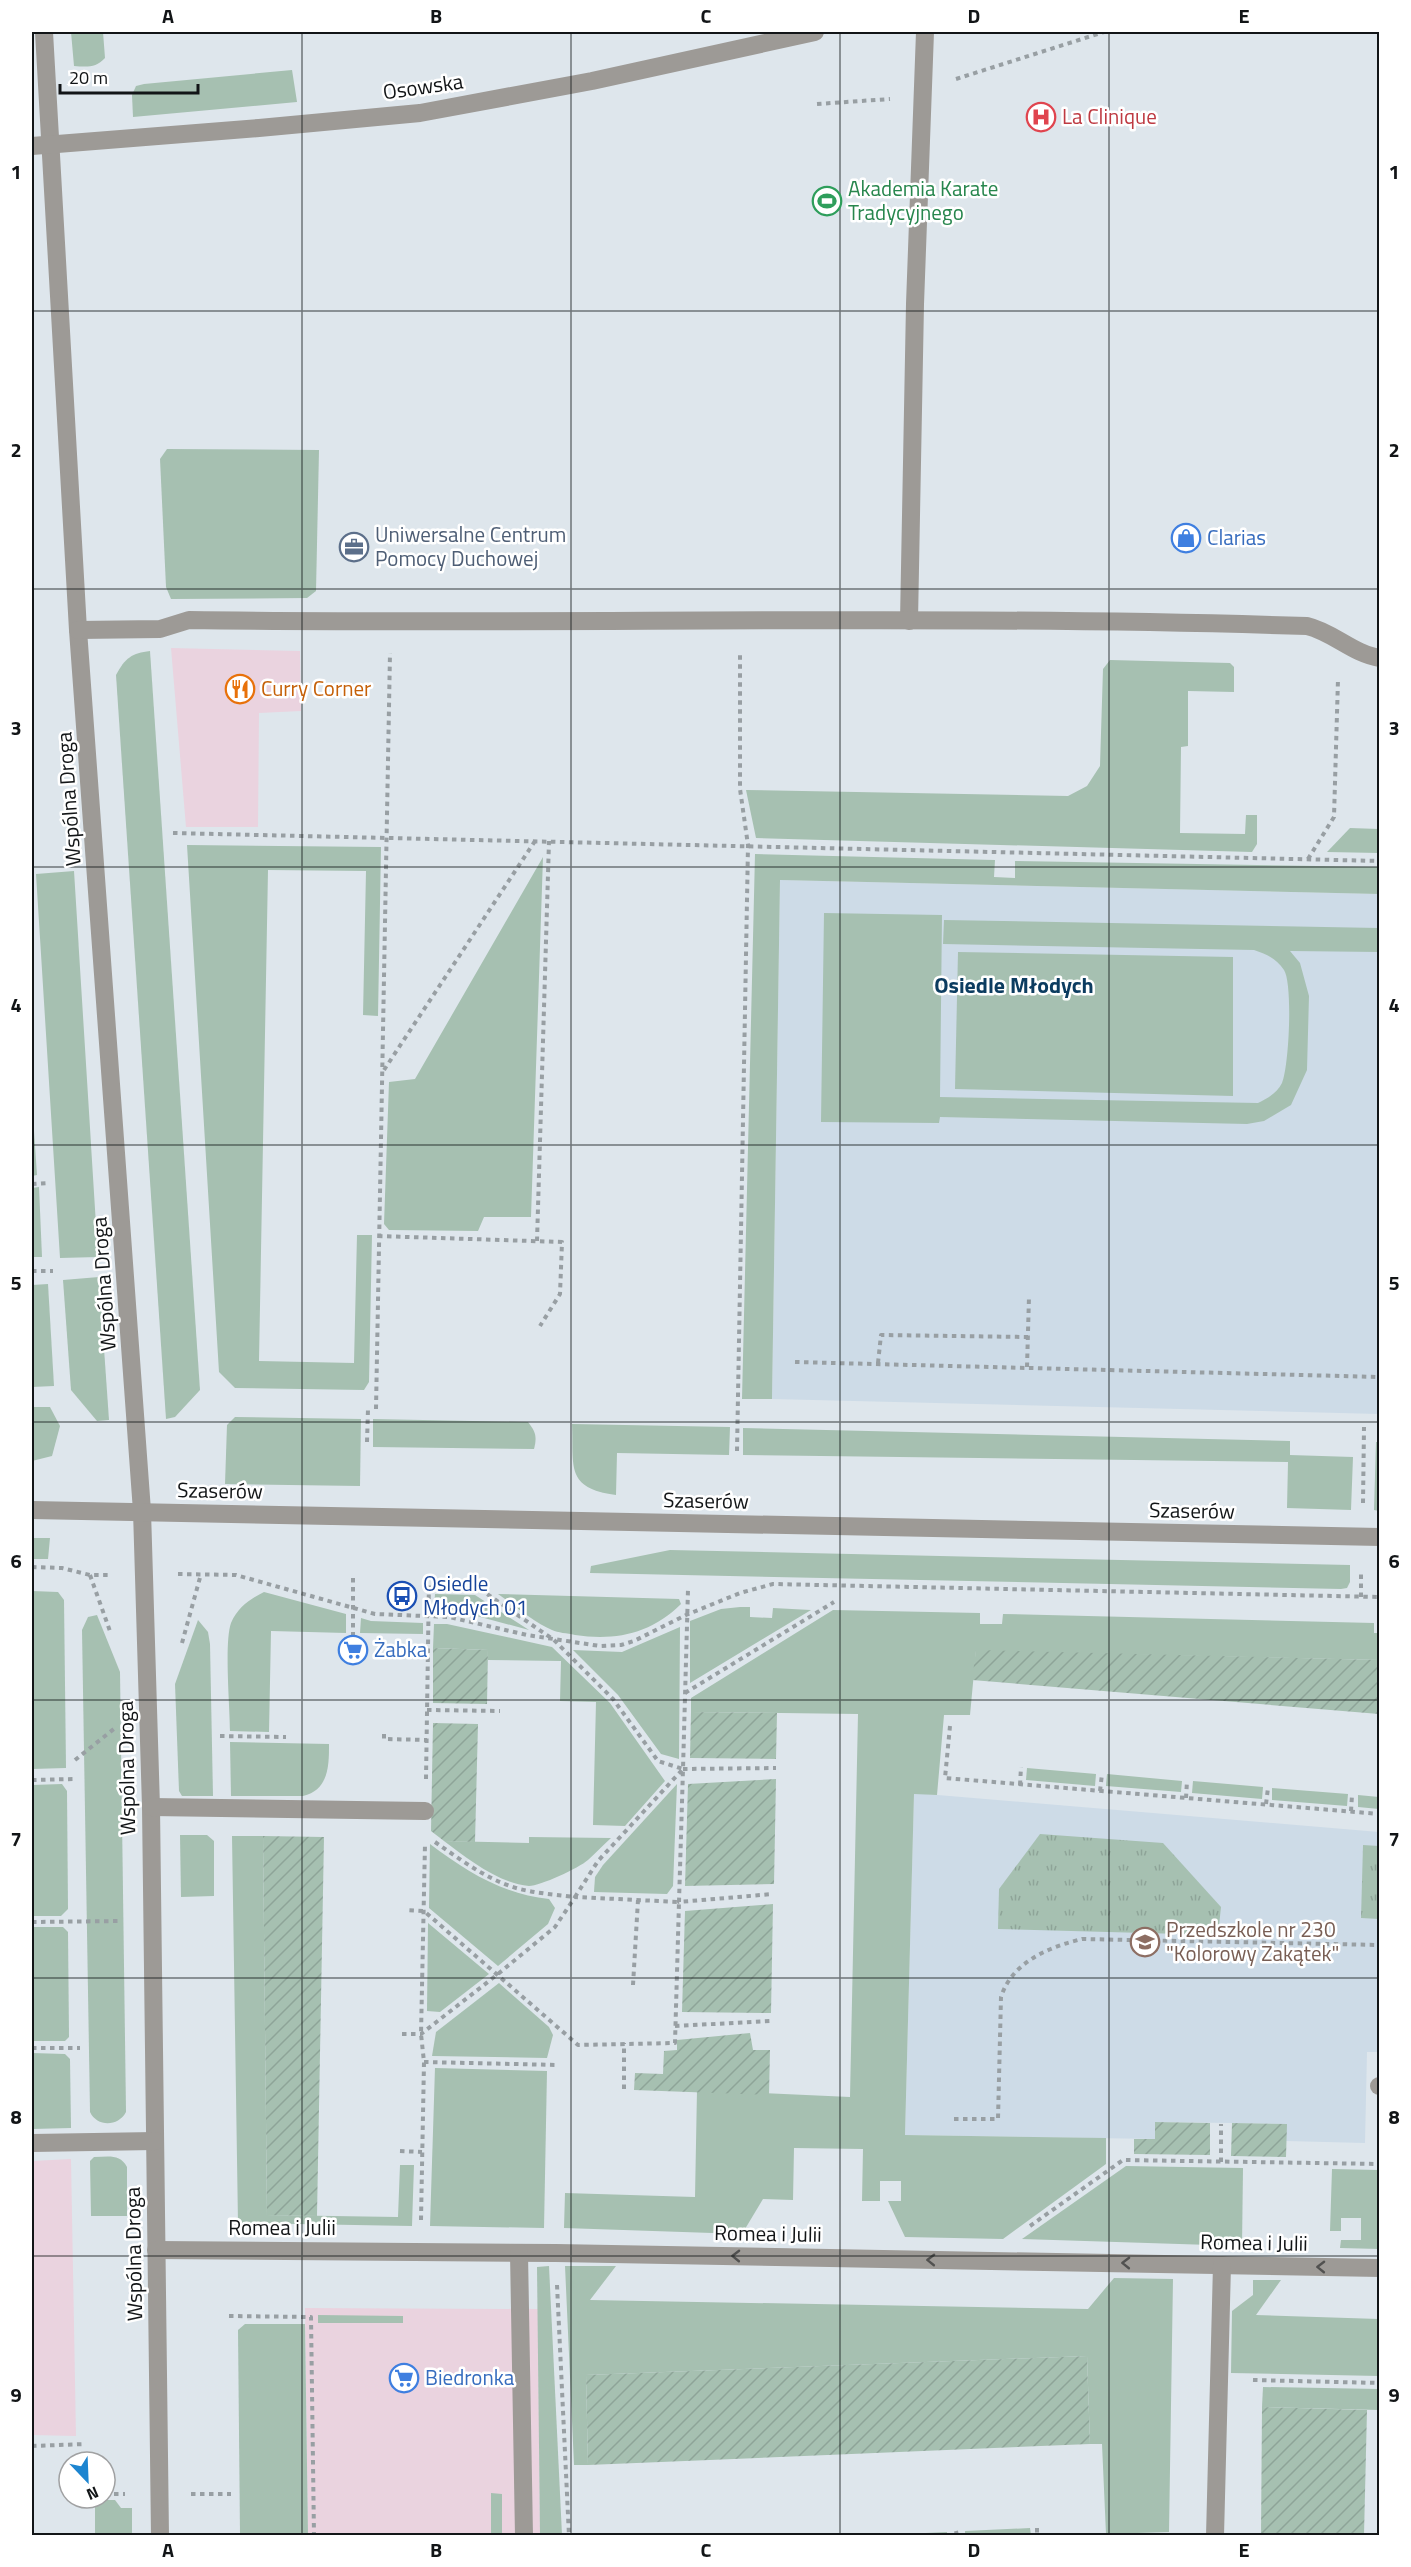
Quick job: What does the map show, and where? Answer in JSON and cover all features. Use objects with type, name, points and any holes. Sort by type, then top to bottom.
[{"type":"street","name":"Wspólna Droga","points":[[44,32],[78,630],[145,1575],[153,1921],[160,2535]]},
{"type":"street","name":"Osowska","points":[[32,146],[259,128],[420,112],[592,81],[794,34],[815,32]]},
{"type":"street","points":[[909,621],[925,32]]},
{"type":"street","points":[[78,630],[160,629],[189,620],[389,623],[909,621],[1307,626],[1380,658]]},
{"type":"street","name":"Szaserów","points":[[32,1510],[1380,1537]]},
{"type":"street","points":[[151,1808],[424,1811]]},
{"type":"street","points":[[32,2143],[154,2141]]},
{"type":"street","name":"Romea i Julii","points":[[156,2250],[519,2253],[1380,2268]]},
{"type":"street","points":[[519,2253],[524,2535]]},
{"type":"street","points":[[1215,2535],[1222,2265]]},
{"type":"path","points":[[817,104],[923,96],[952,80],[1104,32]]},
{"type":"path","points":[[376,1409],[378,1236],[384,1070],[389,623]]},
{"type":"path","points":[[737,1451],[748,845],[740,789],[740,654]]},
{"type":"path","points":[[1308,859],[1334,817],[1338,669]]},
{"type":"path","points":[[173,833],[1380,861]]},
{"type":"path","points":[[384,1070],[536,840]]},
{"type":"path","points":[[537,1242],[549,841]]},
{"type":"path","points":[[32,1184],[49,1183]]},
{"type":"path","points":[[378,1236],[562,1242],[560,1294],[540,1326]]},
{"type":"path","points":[[32,1270],[54,1270]]},
{"type":"path","points":[[1027,1367],[1029,1297]]},
{"type":"path","points":[[878,1363],[881,1335],[1028,1337]]},
{"type":"path","points":[[795,1362],[1380,1377]]},
{"type":"path","points":[[367,1443],[368,1409]]},
{"type":"path","points":[[32,1567],[62,1568],[90,1575],[236,1575],[375,1614],[449,1617],[554,1640],[600,1646],[621,1645],[634,1641],[686,1615],[740,1593],[773,1584],[1380,1597]]},
{"type":"path","points":[[353,1578],[353,1646]]},
{"type":"path","points":[[421,2221],[424,2061],[421,2034],[429,1581]]},
{"type":"path","points":[[474,1582],[487,1594],[554,1640],[613,1698],[658,1761],[683,1769],[776,1768]]},
{"type":"path","points":[[406,1910],[424,1911],[578,2045],[675,2043],[688,1589]]},
{"type":"path","points":[[685,1693],[834,1602]]},
{"type":"path","points":[[75,1760],[148,1701]]},
{"type":"path","points":[[427,1710],[500,1712]]},
{"type":"path","points":[[950,1726],[945,1778],[1380,1814]]},
{"type":"path","points":[[384,1734],[384,1739],[427,1740]]},
{"type":"path","points":[[220,1736],[286,1737]]},
{"type":"path","points":[[1020,1785],[1021,1767]]},
{"type":"path","points":[[402,2034],[421,2034],[555,1927],[598,1861],[683,1769]]},
{"type":"path","points":[[1100,1791],[1102,1774]]},
{"type":"path","points":[[32,1780],[75,1779]]},
{"type":"path","points":[[1186,1798],[1187,1781]]},
{"type":"path","points":[[1266,1804],[1268,1788]]},
{"type":"path","points":[[1351,1811],[1352,1795]]},
{"type":"path","points":[[425,1835],[471,1867],[502,1883],[527,1891],[575,1897],[679,1902],[773,1894]]},
{"type":"path","points":[[633,1985],[638,1900]]},
{"type":"path","points":[[32,1922],[153,1921]]},
{"type":"path","points":[[954,2119],[998,2119],[1001,1997],[1006,1981],[1035,1956],[1059,1944],[1082,1939],[1380,1945]]},
{"type":"path","points":[[675,2026],[771,2021]]},
{"type":"path","points":[[624,2043],[624,2089]]},
{"type":"path","points":[[32,2048],[80,2048]]},
{"type":"path","points":[[424,2061],[558,2065]]},
{"type":"path","points":[[1221,2124],[1221,2162]]},
{"type":"path","points":[[400,2151],[422,2152]]},
{"type":"path","points":[[1023,2231],[1123,2160],[1380,2164]]},
{"type":"path","points":[[557,2278],[569,2535]]},
{"type":"path","points":[[229,2316],[311,2317],[314,2535]]},
{"type":"path","points":[[1219,2380],[1380,2383]]},
{"type":"path","points":[[32,2445],[85,2444]]},
{"type":"path","points":[[190,2494],[231,2493]]},
{"type":"path","points":[[117,2494],[126,2494]]},
{"type":"path","points":[[1037,2528],[1037,2535]]},
{"type":"shaded area","points":[[171,648],[300,651],[301,711],[259,713],[258,827],[186,827]]},
{"type":"shaded area","points":[[780,880],[1379,894],[1379,1414],[772,1399]]},
{"type":"shaded area","name":"Przedszkole nr 230 \"Kolorowy Zakątek\"","points":[[914,1793],[1379,1832],[1380,2052],[1367,2052],[1365,2143],[1286,2141],[1286,2124],[1232,2123],[1155,2122],[1155,2139],[905,2135]]},
{"type":"shaded area","points":[[71,2159],[76,2436],[32,2435],[32,2161]]},
{"type":"shaded area","name":"Biedronka","points":[[305,2308],[538,2309],[540,2535],[308,2535]]},
{"type":"green space","points":[[71,32],[103,32],[105,58],[95,65],[74,66]]},
{"type":"green space","points":[[292,70],[297,102],[133,117],[132,95],[136,86]]},
{"type":"green space","points":[[167,449],[319,450],[316,591],[307,598],[171,599],[166,587],[160,459]]},
{"type":"green space","points":[[150,651],[200,1390],[175,1417],[166,1419],[116,675],[130,657]]},
{"type":"green space","points":[[1110,660],[1230,663],[1234,667],[1234,692],[1188,691],[1188,746],[1181,747],[1180,833],[1245,834],[1246,815],[1257,815],[1257,844],[1252,852],[756,838],[746,790],[1068,796],[1087,786],[1100,766],[1103,669]]},
{"type":"green space","points":[[1350,828],[1379,829],[1379,853],[1327,852]]},
{"type":"green space","points":[[187,845],[381,847],[378,1016],[363,1015],[366,871],[268,870],[259,1361],[354,1363],[357,1235],[372,1235],[369,1382],[364,1390],[235,1388],[219,1372]]},
{"type":"green space","points":[[755,854],[995,860],[994,877],[1015,878],[1015,861],[1379,867],[1379,894],[780,880],[772,1399],[742,1399]]},
{"type":"green space","points":[[543,857],[531,1217],[484,1217],[478,1231],[389,1230],[384,1224],[389,1082],[415,1079]]},
{"type":"green space","points":[[74,871],[98,1257],[60,1258],[36,874]]},
{"type":"green space","points":[[824,913],[942,915],[940,1097],[1258,1103],[1272,1095],[1282,1083],[1287,1061],[1289,1026],[1287,978],[1284,970],[1278,962],[1254,950],[943,944],[944,920],[1379,928],[1379,952],[1290,951],[1300,963],[1309,996],[1307,1070],[1291,1105],[1264,1121],[1247,1124],[940,1117],[939,1123],[821,1122]]},
{"type":"green space","points":[[958,952],[1233,957],[1233,1096],[955,1089]]},
{"type":"green space","points":[[32,1102],[37,1175],[32,1176]]},
{"type":"green space","points":[[39,1187],[42,1257],[32,1257],[32,1188]]},
{"type":"green space","points":[[99,1277],[109,1420],[97,1421],[71,1390],[63,1280]]},
{"type":"green space","points":[[48,1284],[54,1386],[32,1387],[32,1285]]},
{"type":"green space","points":[[32,1407],[50,1407],[60,1426],[52,1456],[32,1461]]},
{"type":"green space","points":[[235,1417],[361,1419],[360,1486],[225,1484],[227,1425]]},
{"type":"green space","points":[[373,1419],[528,1422],[536,1438],[534,1449],[373,1447]]},
{"type":"green space","points":[[572,1424],[730,1427],[729,1455],[617,1453],[616,1495],[600,1492],[580,1481],[576,1473],[573,1464]]},
{"type":"green space","points":[[743,1428],[1290,1441],[1290,1455],[1353,1457],[1351,1510],[1287,1508],[1288,1462],[743,1455]]},
{"type":"green space","points":[[1376,1442],[1379,1442],[1379,1511],[1374,1510]]},
{"type":"green space","points":[[32,1538],[50,1538],[48,1559],[32,1559]]},
{"type":"green space","points":[[670,1550],[1350,1565],[1350,1582],[1347,1588],[1341,1589],[590,1573],[591,1566]]},
{"type":"green space","points":[[32,1591],[58,1592],[64,1600],[66,1768],[32,1769]]},
{"type":"green space","points":[[264,1592],[346,1614],[346,1633],[271,1631],[269,1732],[230,1731],[228,1660],[231,1623],[245,1604]]},
{"type":"green space","points":[[435,1594],[475,1595],[529,1630],[451,1609],[434,1609]]},
{"type":"green space","points":[[498,1594],[679,1599],[681,1604],[645,1629],[618,1636],[590,1637],[545,1627]]},
{"type":"green space","points":[[750,1607],[750,1617],[772,1618],[773,1608],[811,1610],[690,1683],[690,1621],[721,1609]]},
{"type":"green space","points":[[833,1610],[980,1613],[980,1624],[1002,1624],[1003,1614],[1374,1623],[1374,1633],[1379,1633],[1379,1660],[976,1651],[970,1715],[944,1715],[937,1795],[914,1794],[905,2135],[1106,2138],[1106,2164],[1003,2239],[905,2237],[888,2201],[901,2201],[901,2181],[880,2181],[880,2201],[862,2201],[863,2149],[794,2148],[793,2200],[763,2199],[742,2234],[564,2228],[565,2193],[695,2197],[697,2090],[850,2097],[858,1714],[691,1712],[691,1698]]},
{"type":"green space","points":[[97,1615],[120,1672],[126,2112],[113,2123],[102,2123],[90,2112],[82,1630],[88,1617]]},
{"type":"green space","points":[[361,1618],[371,1621],[423,1623],[423,1634],[360,1633]]},
{"type":"green space","points":[[198,1620],[208,1632],[210,1644],[213,1796],[182,1796],[179,1791],[175,1684]]},
{"type":"green space","points":[[434,1624],[447,1624],[552,1647],[610,1703],[665,1781],[625,1826],[593,1825],[596,1702],[560,1701],[561,1661],[488,1660],[488,1650],[433,1648]]},
{"type":"green space","points":[[680,1627],[679,1759],[661,1754],[618,1695],[573,1650],[622,1652]]},
{"type":"green space","points":[[433,1648],[488,1650],[487,1704],[433,1703]]},
{"type":"green space","points":[[976,1650],[1379,1660],[1379,1714],[972,1680]]},
{"type":"green space","points":[[691,1712],[777,1713],[776,1759],[690,1758]]},
{"type":"green space","points":[[433,1723],[478,1724],[475,1842],[444,1841],[431,1831]]},
{"type":"green space","points":[[230,1742],[329,1744],[326,1776],[318,1788],[303,1796],[231,1796]]},
{"type":"green space","points":[[1027,1768],[1096,1774],[1095,1786],[1026,1780]]},
{"type":"green space","points":[[1107,1774],[1182,1781],[1181,1792],[1106,1786]]},
{"type":"green space","points":[[776,1779],[774,1884],[685,1886],[688,1784]]},
{"type":"green space","points":[[1193,1781],[1263,1787],[1262,1799],[1192,1793]]},
{"type":"green space","points":[[62,1784],[67,1791],[68,1909],[61,1916],[32,1916],[32,1785]]},
{"type":"green space","points":[[677,1784],[673,1886],[667,1894],[594,1892],[595,1877],[603,1865]]},
{"type":"green space","points":[[1272,1788],[1348,1794],[1347,1806],[1272,1800]]},
{"type":"green space","points":[[1358,1795],[1379,1797],[1379,1809],[1358,1807]]},
{"type":"green space","points":[[1040,1834],[1163,1843],[1221,1907],[1218,1935],[998,1929],[999,1889]]},
{"type":"green space","points":[[180,1835],[207,1835],[214,1841],[214,1896],[181,1897]]},
{"type":"green space","points":[[232,1836],[263,1836],[267,2215],[398,2217],[400,2165],[414,2165],[412,2226],[238,2223]]},
{"type":"green space","points":[[263,1836],[324,1837],[317,2216],[267,2215]]},
{"type":"green space","points":[[529,1837],[611,1838],[588,1860],[577,1867],[550,1880],[529,1886],[495,1875],[444,1841],[529,1843]]},
{"type":"green space","points":[[430,1844],[458,1864],[501,1887],[549,1899],[555,1908],[548,1924],[498,1966],[429,1908]]},
{"type":"green space","points":[[1363,1845],[1379,1846],[1379,1919],[1361,1918]]},
{"type":"green space","points":[[773,1904],[771,2013],[682,2012],[685,1911]]},
{"type":"green space","points":[[428,1923],[489,1974],[440,2012],[427,2011]]},
{"type":"green space","points":[[32,1927],[63,1927],[68,1932],[69,2037],[65,2041],[32,2041]]},
{"type":"green space","points":[[499,1983],[549,2027],[553,2035],[547,2058],[432,2056],[436,2032]]},
{"type":"green space","points":[[750,2033],[753,2050],[770,2050],[769,2095],[634,2090],[635,2073],[663,2074],[664,2051],[677,2050],[677,2040]]},
{"type":"green space","points":[[32,2053],[65,2054],[70,2059],[71,2128],[32,2129]]},
{"type":"green space","points":[[435,2068],[547,2071],[544,2228],[430,2226]]},
{"type":"green space","points":[[1155,2122],[1210,2123],[1210,2155],[1134,2154],[1134,2139],[1155,2139]]},
{"type":"green space","points":[[1232,2123],[1287,2124],[1286,2157],[1231,2156]]},
{"type":"green space","points":[[94,2157],[117,2158],[127,2167],[127,2216],[91,2216],[90,2161]]},
{"type":"green space","points":[[1126,2166],[1243,2168],[1242,2246],[1022,2239]]},
{"type":"green space","points":[[1332,2169],[1379,2170],[1379,2249],[1340,2248],[1341,2240],[1361,2240],[1361,2218],[1341,2218],[1341,2231],[1330,2231]]},
{"type":"green space","points":[[549,2266],[562,2536],[540,2535],[537,2267]]},
{"type":"green space","points":[[565,2266],[616,2266],[590,2300],[1088,2309],[1114,2278],[1173,2279],[1169,2532],[1106,2534],[1102,2444],[1090,2444],[1087,2356],[586,2375],[588,2465],[574,2465]]},
{"type":"green space","points":[[1253,2280],[1281,2280],[1256,2315],[1379,2319],[1379,2376],[1231,2373],[1232,2311],[1253,2295]]},
{"type":"green space","points":[[318,2315],[403,2316],[403,2323],[318,2323]]},
{"type":"green space","points":[[245,2324],[305,2324],[308,2535],[240,2535],[238,2330]]},
{"type":"green space","points":[[1087,2356],[1090,2444],[588,2465],[586,2375]]},
{"type":"green space","points":[[1263,2387],[1379,2389],[1379,2410],[1262,2407]]},
{"type":"green space","points":[[1262,2407],[1367,2410],[1364,2535],[1261,2535]]},
{"type":"green space","points":[[491,2493],[502,2494],[502,2535],[491,2535]]},
{"type":"green space","points":[[117,2503],[121,2508],[132,2508],[132,2535],[95,2535],[95,2510],[117,2510]]},
{"type":"green space","points":[[1030,2528],[1031,2535],[965,2535],[965,2531]]},
{"type":"green space","points":[[947,2532],[947,2535],[883,2535]]},
{"type":"place","name":"La Clinique","points":[[1041,117]]},
{"type":"place","name":"Akademia Karate Tradycyjnego","points":[[827,201]]},
{"type":"place","name":"Clarias","points":[[1186,538]]},
{"type":"place","name":"Uniwersalne Centrum Pomocy Duchowej","points":[[354,547]]},
{"type":"place","name":"Curry Corner","points":[[240,689]]},
{"type":"place","name":"Osiedle Młodych 01","points":[[402,1596]]},
{"type":"place","name":"Żabka","points":[[353,1650]]},
{"type":"place","name":"Przedszkole nr 230 \"Kolorowy Zakątek\"","points":[[1145,1942]]},
{"type":"place","name":"Biedronka","points":[[404,2378]]},
{"type":"district","name":"Osiedle Młodych","points":[[1014,985]]}]
